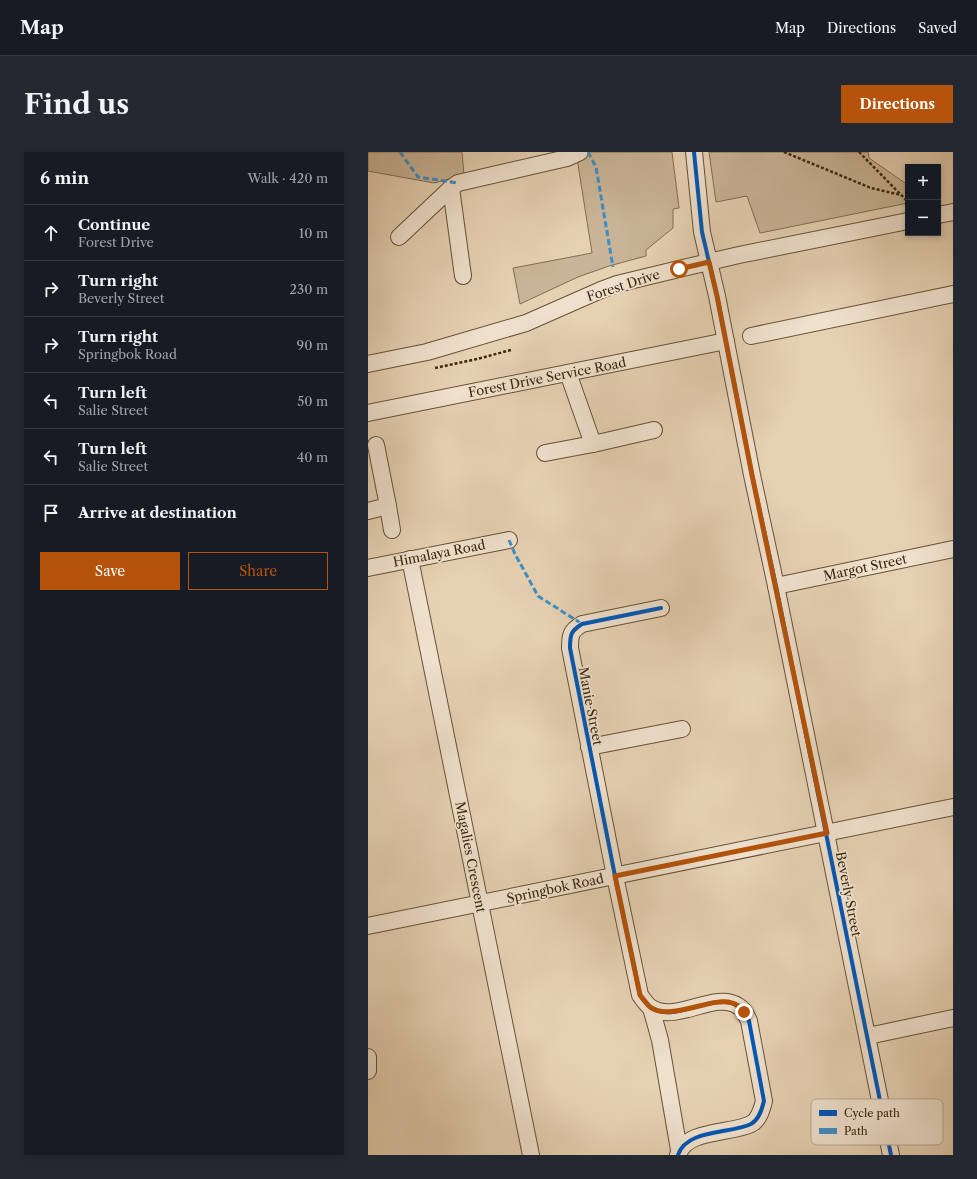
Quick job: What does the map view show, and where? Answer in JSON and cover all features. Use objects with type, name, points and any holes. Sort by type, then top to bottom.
[{"type":"street","points":[[399,237],[458,183],[567,158],[580,152]]},
{"type":"street","name":"Beverly Street","points":[[694,152],[702,232],[726,341],[752,475],[881,1099]]},
{"type":"street","points":[[451,188],[463,276]]},
{"type":"street","points":[[941,214],[953,212]]},
{"type":"street","name":"Forest Drive","points":[[368,364],[427,352],[526,323],[617,284],[709,262],[905,222]]},
{"type":"street","points":[[751,336],[953,294]]},
{"type":"street","name":"Forest Drive Service Road","points":[[368,413],[726,341]]},
{"type":"street","points":[[568,373],[593,444]]},
{"type":"street","points":[[545,453],[654,430]]},
{"type":"street","points":[[376,445],[392,530]]},
{"type":"street","points":[[368,511],[388,506]]},
{"type":"street","name":"Himalaya Road","points":[[368,568],[509,540]]},
{"type":"street","name":"Margot Street","points":[[776,586],[953,549]]},
{"type":"street","name":"Magalies Crescent","points":[[410,559],[531,1155]]},
{"type":"street","name":"Manie Street","points":[[651,1008],[640,995],[589,747],[570,648],[570,638],[573,630],[582,624],[661,608]]},
{"type":"street","name":"Manie Street","points":[[589,747],[682,729]]},
{"type":"street","name":"Springbok Road","points":[[368,926],[953,807]]},
{"type":"street","points":[[651,1008],[666,1012],[721,1002],[731,1002],[739,1006],[749,1021],[764,1101],[762,1111],[752,1124],[696,1137],[687,1142],[678,1152]]},
{"type":"street","points":[[651,1008],[660,1040],[678,1152]]},
{"type":"street","points":[[868,1036],[953,1018]]},
{"type":"street","points":[[368,1057],[368,1071]]},
{"type":"street","name":"Beverly Street","points":[[890,1145],[892,1155]]},
{"type":"path","points":[[784,152],[871,188],[901,195]]},
{"type":"path","points":[[859,152],[906,200]]},
{"type":"shaded area","points":[[368,152],[462,152],[464,175],[434,183],[368,171]]},
{"type":"shaded area","points":[[576,152],[672,152],[679,208],[673,209],[673,228],[646,250],[646,256],[609,266],[578,277],[520,304],[513,268],[592,253]]},
{"type":"shaded area","points":[[709,152],[868,152],[869,158],[905,183],[905,204],[760,233],[747,196],[716,202]]},
{"type":"marked path","points":[[400,152],[418,177],[458,183]]},
{"type":"marked path","points":[[588,152],[596,167],[613,267]]},
{"type":"marked path","points":[[509,540],[538,596],[582,624]]},
{"type":"cycle path","points":[[694,152],[702,232],[717,296],[752,475],[776,586],[880,1099]]},
{"type":"cycle path","points":[[661,608],[582,624],[572,633],[570,648],[640,995],[650,1007],[660,1011],[671,1012],[706,1004],[729,1002],[742,1009],[749,1021],[764,1101],[760,1114],[751,1124],[699,1136],[683,1147],[678,1155]]},
{"type":"cycle path","points":[[889,1145],[891,1155]]},
{"type":"route","points":[[679,269],[709,262],[827,833],[615,876],[640,995],[651,1008],[666,1012],[721,1002],[731,1002],[739,1006],[744,1012]]}]
